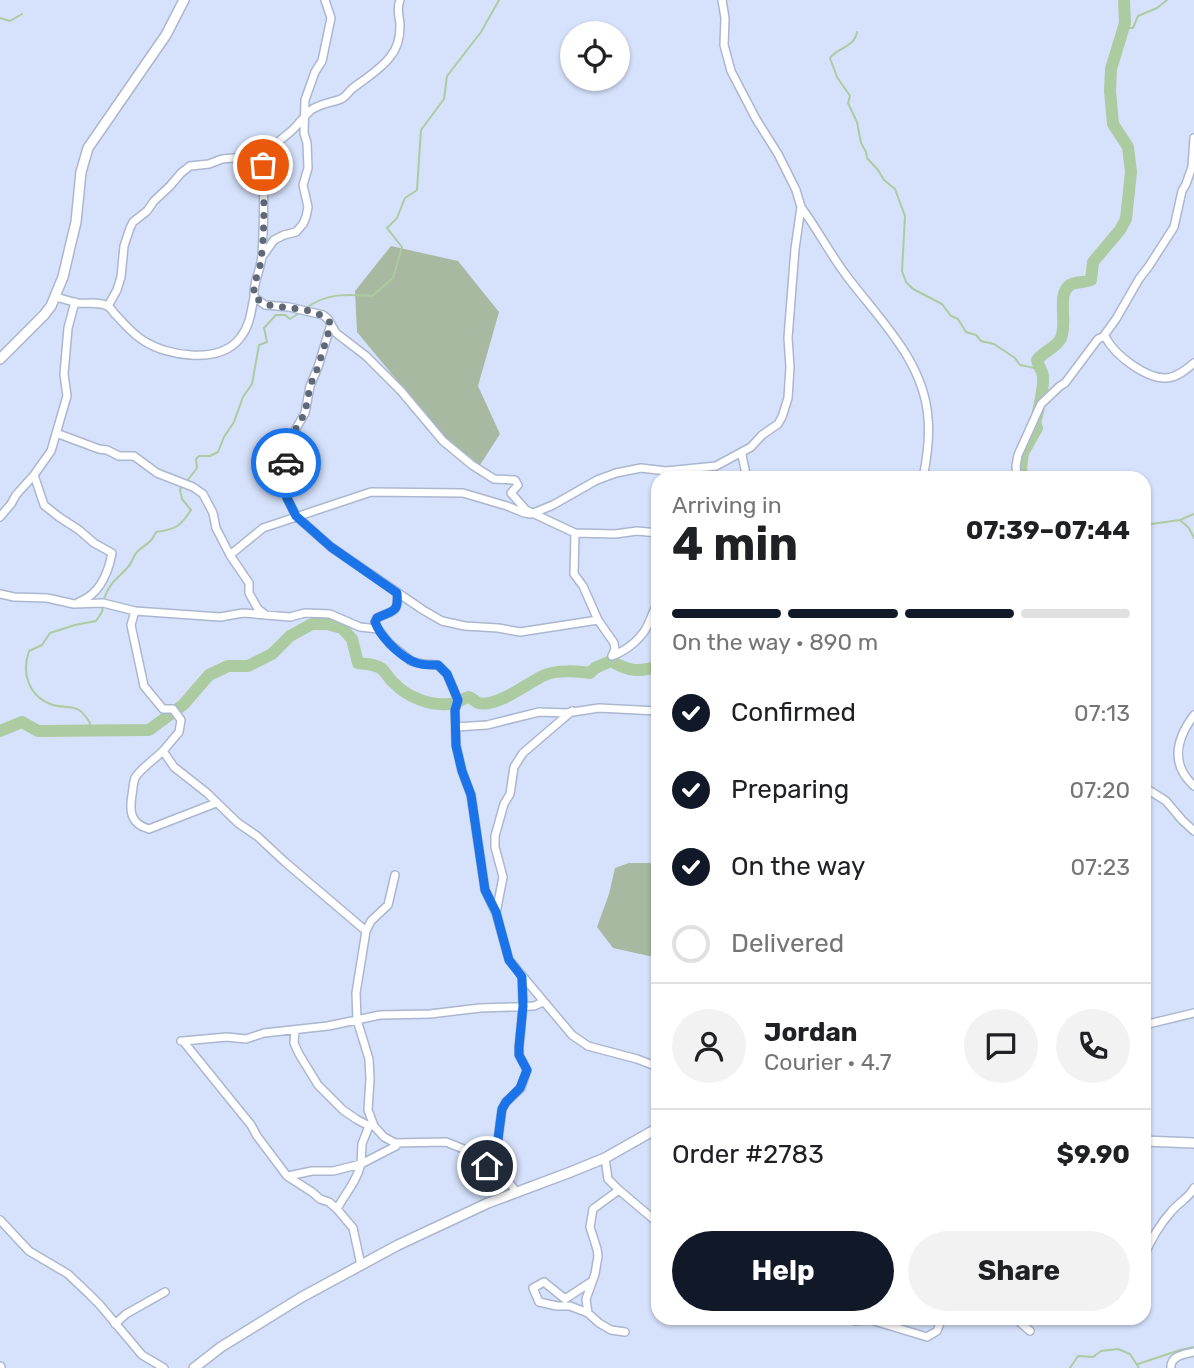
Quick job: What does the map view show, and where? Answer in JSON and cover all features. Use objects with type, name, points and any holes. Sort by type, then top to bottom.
[{"type":"street","points":[[0,359],[44,315],[56,296],[76,222],[81,172],[88,148],[166,35],[184,0]]},
{"type":"street","points":[[262,257],[274,240],[296,232],[306,217],[303,185],[308,168],[304,133],[305,100],[322,61],[331,18],[325,0]]},
{"type":"street","points":[[56,296],[75,302],[101,303],[108,306],[141,340],[177,354],[202,356],[226,349],[239,340],[249,323],[254,297],[253,284],[262,257],[263,160],[310,111],[328,101],[343,98],[390,58],[399,37],[400,0]]},
{"type":"street","points":[[722,0],[725,18],[724,46],[731,71],[778,154],[796,190],[801,207],[848,278],[901,345],[916,375],[928,417],[924,471]]},
{"type":"street","points":[[1016,471],[1018,455],[1041,404],[1065,383],[1098,339],[1103,337],[1174,227],[1182,191],[1192,167],[1194,138]]},
{"type":"street","points":[[108,306],[121,277],[124,246],[133,222],[147,211],[181,173],[190,166],[209,164],[222,159],[244,157],[263,160]]},
{"type":"street","points":[[230,555],[262,527],[371,492],[463,493],[531,513],[617,473],[641,468],[666,471],[716,466],[751,447],[778,424],[788,398],[788,338],[794,249],[801,207]]},
{"type":"street","points":[[254,297],[265,305],[289,307],[323,315],[336,333],[366,356],[401,391],[443,441],[494,479],[515,480],[518,485],[511,493],[531,513],[575,534],[651,532]]},
{"type":"street","points":[[0,517],[51,451],[67,396],[64,374],[68,328],[75,302]]},
{"type":"street","points":[[331,324],[310,386],[305,413],[294,432],[285,470],[287,498],[296,516],[331,547],[442,621],[520,632],[598,620]]},
{"type":"street","points":[[1103,337],[1123,359],[1152,375],[1171,377],[1194,363]]},
{"type":"street","points":[[55,433],[118,456],[134,456],[157,473],[193,487],[203,494],[213,513],[216,528],[249,583],[249,593],[253,601],[266,615]]},
{"type":"street","points":[[742,452],[746,471]]},
{"type":"street","points":[[34,475],[44,505],[94,543],[112,553],[110,568],[103,583],[86,599],[74,604]]},
{"type":"street","points":[[575,534],[574,574],[583,586],[598,620],[614,643],[612,656],[623,652],[643,634],[651,616]]},
{"type":"street","points":[[397,593],[398,604],[394,610],[377,618],[375,622],[390,643],[411,661],[438,665],[447,674],[458,700],[455,710],[456,746],[471,795],[485,890],[496,912],[509,960],[566,1030],[582,1043],[651,1064]]},
{"type":"street","points":[[0,594],[47,598],[74,604],[103,603],[135,611],[220,617],[243,613],[290,617],[305,613],[330,614],[360,627],[378,629]]},
{"type":"street","points":[[135,611],[131,625],[144,686],[163,709],[173,709],[181,720],[179,732],[136,777],[131,815],[135,822],[149,828],[216,803]]},
{"type":"street","points":[[456,727],[487,725],[538,712],[566,713],[599,708],[651,712]]},
{"type":"street","points":[[496,912],[503,877],[495,847],[495,836],[504,804],[510,794],[514,767],[523,753],[572,711]]},
{"type":"street","points":[[1194,715],[1183,730],[1178,753],[1183,774],[1194,786]]},
{"type":"street","points":[[163,751],[174,767],[366,931]]},
{"type":"street","points":[[1151,791],[1167,801],[1194,831]]},
{"type":"street","points":[[337,1209],[358,1178],[362,1144],[372,1126],[368,1110],[369,1059],[357,1020],[356,993],[366,931],[371,921],[387,905],[395,876]]},
{"type":"street","points":[[493,1171],[499,1145],[502,1109],[520,1088],[527,1070],[519,1055],[523,1006],[522,977]]},
{"type":"street","points":[[361,1265],[353,1228],[337,1209],[287,1176],[251,1125],[181,1041],[227,1037],[246,1039],[264,1033],[380,1015],[534,1006],[542,1002]]},
{"type":"street","points":[[1151,1023],[1194,1013]]},
{"type":"street","points":[[295,1030],[294,1043],[299,1054],[318,1086],[342,1110],[372,1126],[395,1143],[446,1142],[476,1154],[509,1182],[517,1193]]},
{"type":"street","points":[[194,1368],[221,1347],[302,1297],[361,1265],[488,1203],[605,1158],[651,1132]]},
{"type":"street","points":[[1151,1141],[1194,1146]]},
{"type":"street","points":[[287,1176],[312,1171],[333,1171],[361,1164],[396,1146]]},
{"type":"street","points":[[605,1158],[608,1178],[651,1217]]},
{"type":"street","points":[[1151,1241],[1159,1226],[1194,1188]]},
{"type":"street","points":[[588,1313],[586,1299],[598,1256],[590,1227],[593,1209],[619,1190]]},
{"type":"street","points":[[0,1220],[29,1251],[68,1274],[100,1305],[142,1355],[164,1368]]},
{"type":"street","points":[[565,1300],[544,1282],[533,1288],[539,1303],[570,1306],[588,1313],[611,1330],[625,1332]]},
{"type":"street","points":[[557,1306],[592,1282]]},
{"type":"street","points":[[115,1324],[126,1314],[165,1292]]},
{"type":"street","points":[[887,1325],[927,1337],[937,1331],[939,1325]]},
{"type":"street","points":[[1022,1325],[1030,1332]]},
{"type":"street","points":[[1171,1368],[1173,1359],[1194,1352]]},
{"type":"green space","points":[[391,246],[458,261],[499,312],[478,386],[500,434],[480,465],[443,436],[357,332],[355,291]]},
{"type":"green space","points":[[629,863],[651,863],[651,956],[613,948],[597,927],[615,868]]},
{"type":"waterway","points":[[306,308],[338,296],[372,296],[393,278],[402,247],[387,228],[397,218],[405,198],[417,190],[421,130],[444,99],[447,76],[481,32],[499,0]]},
{"type":"waterway","points":[[1022,471],[1023,453],[1037,428],[1035,423],[1043,387],[1043,375],[1037,360],[1061,338],[1066,289],[1070,285],[1091,280],[1093,262],[1126,219],[1131,172],[1128,147],[1113,124],[1110,91],[1111,69],[1125,23],[1124,0]]},
{"type":"waterway","points":[[1125,23],[1128,28],[1133,28],[1138,16],[1157,8],[1167,0]]},
{"type":"waterway","points":[[0,18],[10,21],[22,14]]},
{"type":"waterway","points":[[857,32],[853,41],[830,58],[837,77],[850,96],[848,103],[857,122],[867,158],[884,180],[895,189],[905,216],[902,271],[906,282],[913,289],[942,304],[951,316],[958,319],[966,332],[976,335],[981,341],[994,344],[1015,358],[1020,365],[1040,369]]},
{"type":"waterway","points":[[187,481],[197,468],[196,459],[218,452],[234,422],[243,397],[252,384],[259,345],[267,342],[264,328],[276,315],[285,315],[290,319],[301,312]]},
{"type":"waterway","points":[[104,599],[111,584],[156,532],[177,526],[187,516],[191,510],[182,499],[182,486]]},
{"type":"waterway","points":[[1151,524],[1180,520],[1194,514]]},
{"type":"waterway","points":[[1180,520],[1189,528],[1194,538]]},
{"type":"waterway","points":[[88,731],[90,723],[81,711],[53,705],[38,696],[29,684],[26,668],[29,651],[42,645],[50,633],[96,621],[103,605]]},
{"type":"waterway","points":[[0,731],[22,722],[38,731],[149,730],[183,705],[209,675],[228,666],[248,666],[272,654],[290,636],[312,624],[342,628],[352,639],[358,663],[381,668],[405,692],[434,704],[451,704],[469,697],[478,703],[495,702],[550,673],[590,673],[611,661],[634,670],[651,668]]},
{"type":"waterway","points":[[1138,1364],[1194,1347]]},
{"type":"waterway","points":[[1070,1368],[1078,1356],[1093,1357],[1101,1351],[1118,1349],[1130,1354],[1139,1368]]},
{"type":"way so far","points":[[263,165],[262,257],[253,284],[254,297],[265,305],[289,307],[323,315],[331,324],[310,386],[305,413],[294,432],[286,463]]},
{"type":"route","points":[[286,463],[287,498],[296,516],[331,547],[397,593],[398,604],[390,613],[377,618],[375,622],[378,629],[411,661],[438,665],[447,674],[458,700],[455,710],[456,746],[471,795],[485,890],[496,912],[509,960],[522,977],[523,1006],[519,1055],[527,1070],[520,1088],[502,1109],[499,1145],[493,1171],[487,1166]]}]
